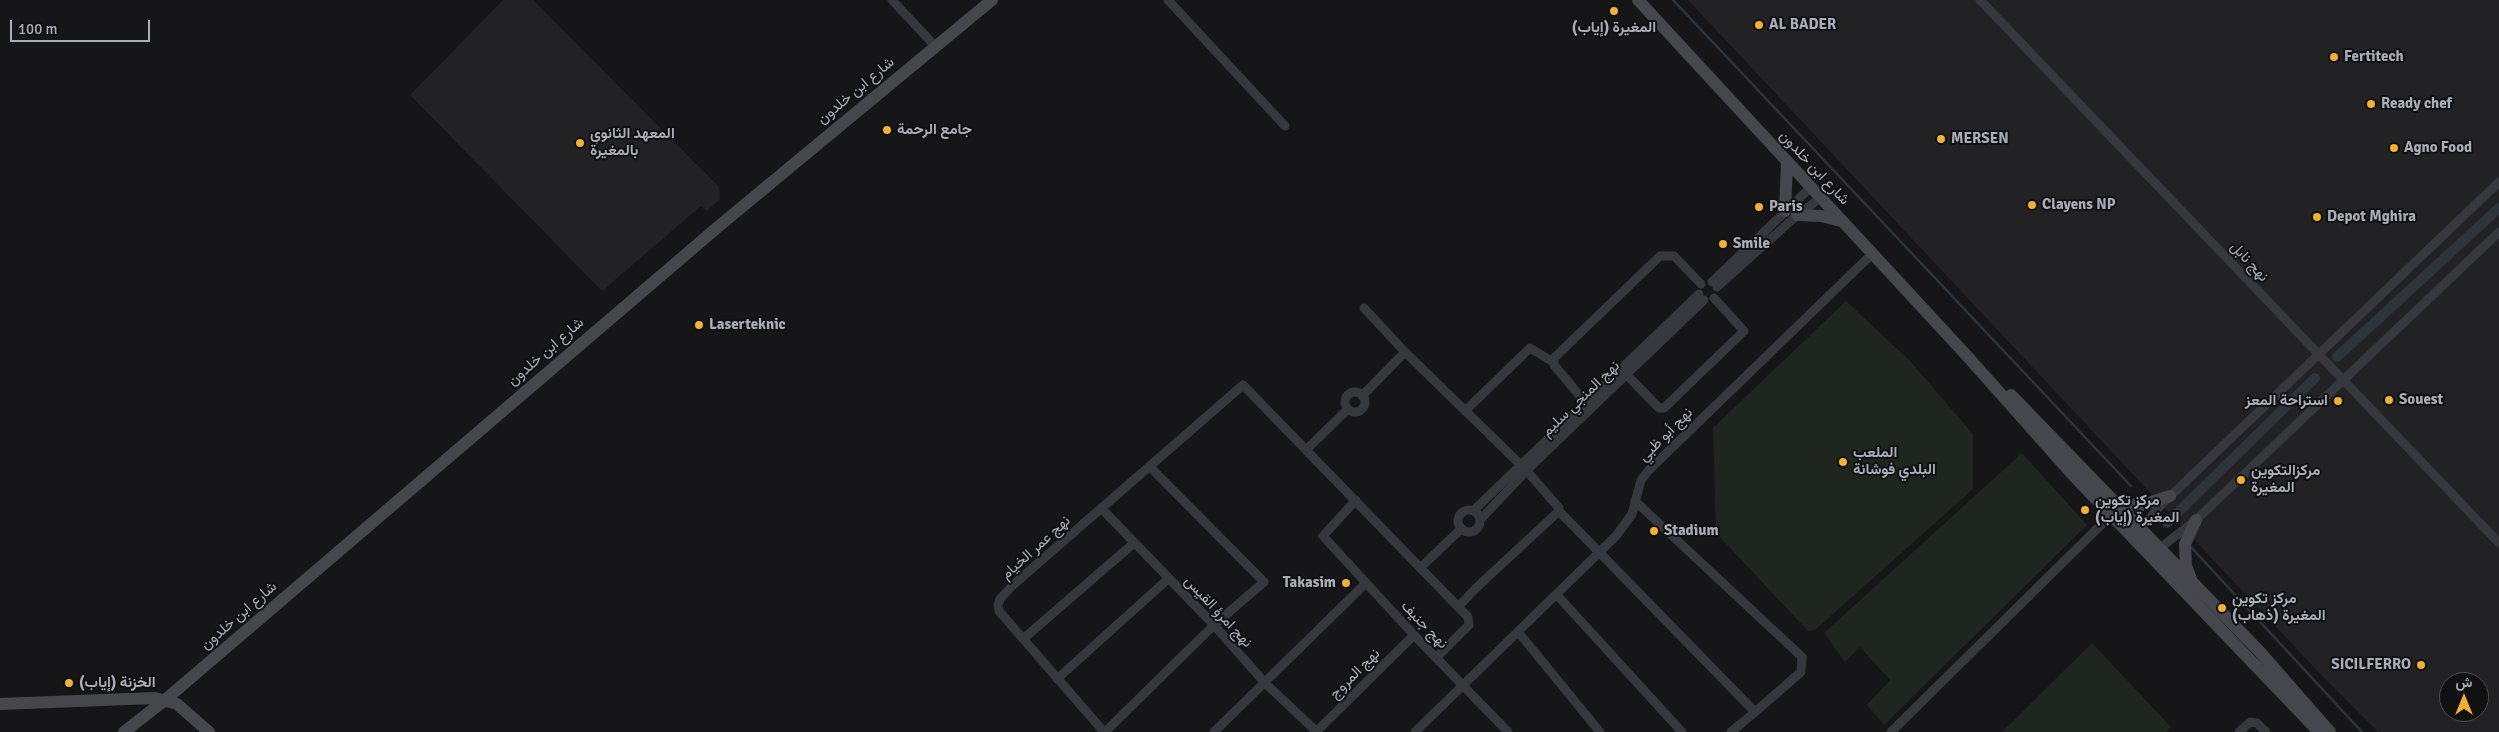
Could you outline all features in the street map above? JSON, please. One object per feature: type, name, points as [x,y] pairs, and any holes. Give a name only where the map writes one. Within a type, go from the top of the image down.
[{"type":"street","points":[[892,0],[935,46]]},
{"type":"street","name":"شارع ابن خلدون","points":[[124,732],[165,700],[718,226],[992,0]]},
{"type":"street","points":[[1168,0],[1285,126]]},
{"type":"street","name":"شارع ابن خلدون","points":[[1638,0],[1810,188],[1968,356]]},
{"type":"street","name":"نهج نابل","points":[[1980,0],[2499,543]]},
{"type":"street","points":[[1787,163],[1791,213]]},
{"type":"street","points":[[2136,534],[2170,496],[2499,182]]},
{"type":"street","points":[[1623,372],[1659,408],[1664,408],[1744,331],[1714,298],[1714,285],[1791,213],[1810,188]]},
{"type":"street","points":[[1791,213],[1820,198]]},
{"type":"street","points":[[1791,213],[1821,216],[1841,221]]},
{"type":"street","points":[[2154,552],[2196,520],[2499,232]]},
{"type":"street","name":"نهج أبو ظبي","points":[[1415,732],[1519,633],[1628,523],[1641,480],[1649,470],[1872,254]]},
{"type":"street","points":[[1553,362],[1554,358],[1660,256],[1674,256],[1701,284],[1714,285]]},
{"type":"street","points":[[1701,284],[1701,297],[1714,298]]},
{"type":"street","name":"نهج المنجي سليم","points":[[1473,511],[1523,468],[1701,297]]},
{"type":"street","points":[[1364,308],[1404,352],[1523,468],[1559,511],[1755,712]]},
{"type":"street","points":[[1465,411],[1530,348],[1553,362],[1585,402]]},
{"type":"street","points":[[1362,396],[1404,352]]},
{"type":"street","points":[[1968,356],[2019,402],[2116,502],[2136,534]]},
{"type":"street","points":[[1968,356],[2111,515],[2136,534],[2154,552],[2319,732]]},
{"type":"street","name":"نهج المنجي سليم","points":[[1480,520],[1523,468],[1585,402],[1623,372]]},
{"type":"street","name":"نهج عمر الخيام","points":[[1105,732],[999,611],[1000,599],[1243,385],[1307,449]]},
{"type":"street","points":[[1355,393],[1362,396],[1365,403],[1362,410],[1355,412],[1348,409],[1345,402],[1348,396],[1355,393]]},
{"type":"street","points":[[1348,409],[1307,449],[1458,607],[1470,623],[1436,658]]},
{"type":"street","points":[[1105,732],[1214,625],[1264,582],[1150,467]]},
{"type":"street","points":[[2116,502],[2128,505],[2142,505],[2170,496]]},
{"type":"street","name":"نهج جنيف","points":[[1356,500],[1323,536],[1414,635],[1508,732]]},
{"type":"street","points":[[1635,501],[1802,657],[1801,672],[1731,732]]},
{"type":"street","name":"نهج امرؤ القيس","points":[[1102,508],[1214,625],[1265,683],[1316,732]]},
{"type":"street","points":[[1466,511],[1473,511],[1480,520],[1478,527],[1472,532],[1461,529],[1458,522],[1460,515],[1466,511]]},
{"type":"street","points":[[1458,607],[1559,511]]},
{"type":"street","points":[[1891,732],[2111,515]]},
{"type":"street","points":[[2192,581],[2186,566],[2185,544],[2196,520]]},
{"type":"street","points":[[1420,568],[1461,529]]},
{"type":"street","points":[[1023,639],[1134,543]]},
{"type":"street","points":[[2154,552],[2192,581],[2290,684],[2330,732]]},
{"type":"street","points":[[1057,679],[1168,579]]},
{"type":"street","points":[[1214,732],[1366,584]]},
{"type":"street","points":[[1557,595],[1682,732]]},
{"type":"street","points":[[1519,633],[1600,732]]},
{"type":"street","name":"نهج المروج","points":[[1316,732],[1414,635]]},
{"type":"street","points":[[0,704],[155,698],[177,704],[209,732]]},
{"type":"street","points":[[2239,732],[2250,722],[2253,722],[2257,723],[2266,732]]},
{"type":"shaded area","points":[[503,0],[533,0],[719,187],[720,199],[707,211],[701,206],[602,291],[410,95]]},
{"type":"shaded area","points":[[1688,0],[2499,0],[2499,732],[2378,732],[2324,678]]},
{"type":"shaded area","name":"الملعب البلدي فوشانة","points":[[1846,301],[1910,361],[1973,434],[1973,489],[1815,630],[1808,631],[1716,533],[1713,428]]},
{"type":"shaded area","points":[[2022,453],[2087,525],[1884,725],[1867,705],[1890,680],[1860,647],[1845,662],[1824,633]]},
{"type":"shaded area","points":[[2092,643],[2171,727],[2166,732],[2002,732]]},
{"type":"waterway","points":[[1673,0],[2131,486]]},
{"type":"waterway","points":[[2337,357],[2499,208]]},
{"type":"waterway","points":[[2167,523],[2315,378]]},
{"type":"waterway","points":[[2190,546],[2362,732]]},
{"type":"place","name":"المغيرة (إياب)","points":[[1614,11]]},
{"type":"place","name":"AL BADER","points":[[1759,25]]},
{"type":"place","name":"Fertitech","points":[[2334,57]]},
{"type":"place","name":"Ready chef","points":[[2371,104]]},
{"type":"place","name":"جامع الرحمة","points":[[887,130]]},
{"type":"place","name":"MERSEN","points":[[1941,139]]},
{"type":"place","name":"المعهد الثانوي بالمغيرة","points":[[580,143]]},
{"type":"place","name":"Agno Food","points":[[2394,148]]},
{"type":"place","name":"Clayens NP","points":[[2032,205]]},
{"type":"place","name":"Paris","points":[[1759,207]]},
{"type":"place","name":"Depot Mghira","points":[[2317,217]]},
{"type":"place","name":"Smile","points":[[1723,244]]},
{"type":"place","name":"Laserteknic","points":[[699,325]]},
{"type":"place","name":"Souest","points":[[2389,400]]},
{"type":"place","name":"استراحة المعز","points":[[2338,401]]},
{"type":"place","name":"الملعب البلدي فوشانة","points":[[1843,462]]},
{"type":"place","name":"مركزالتكوين المغيرة","points":[[2241,480]]},
{"type":"place","name":"مركز تكوين المغيرة (إياب)","points":[[2085,510]]},
{"type":"place","name":"Stadium","points":[[1654,531]]},
{"type":"place","name":"Takasim","points":[[1346,583]]},
{"type":"place","name":"مركز تكوين المغيرة (ذهاب)","points":[[2222,608]]},
{"type":"place","name":"SICILFERRO","points":[[2421,665]]},
{"type":"place","name":"الخزنة (إياب)","points":[[69,683]]}]
